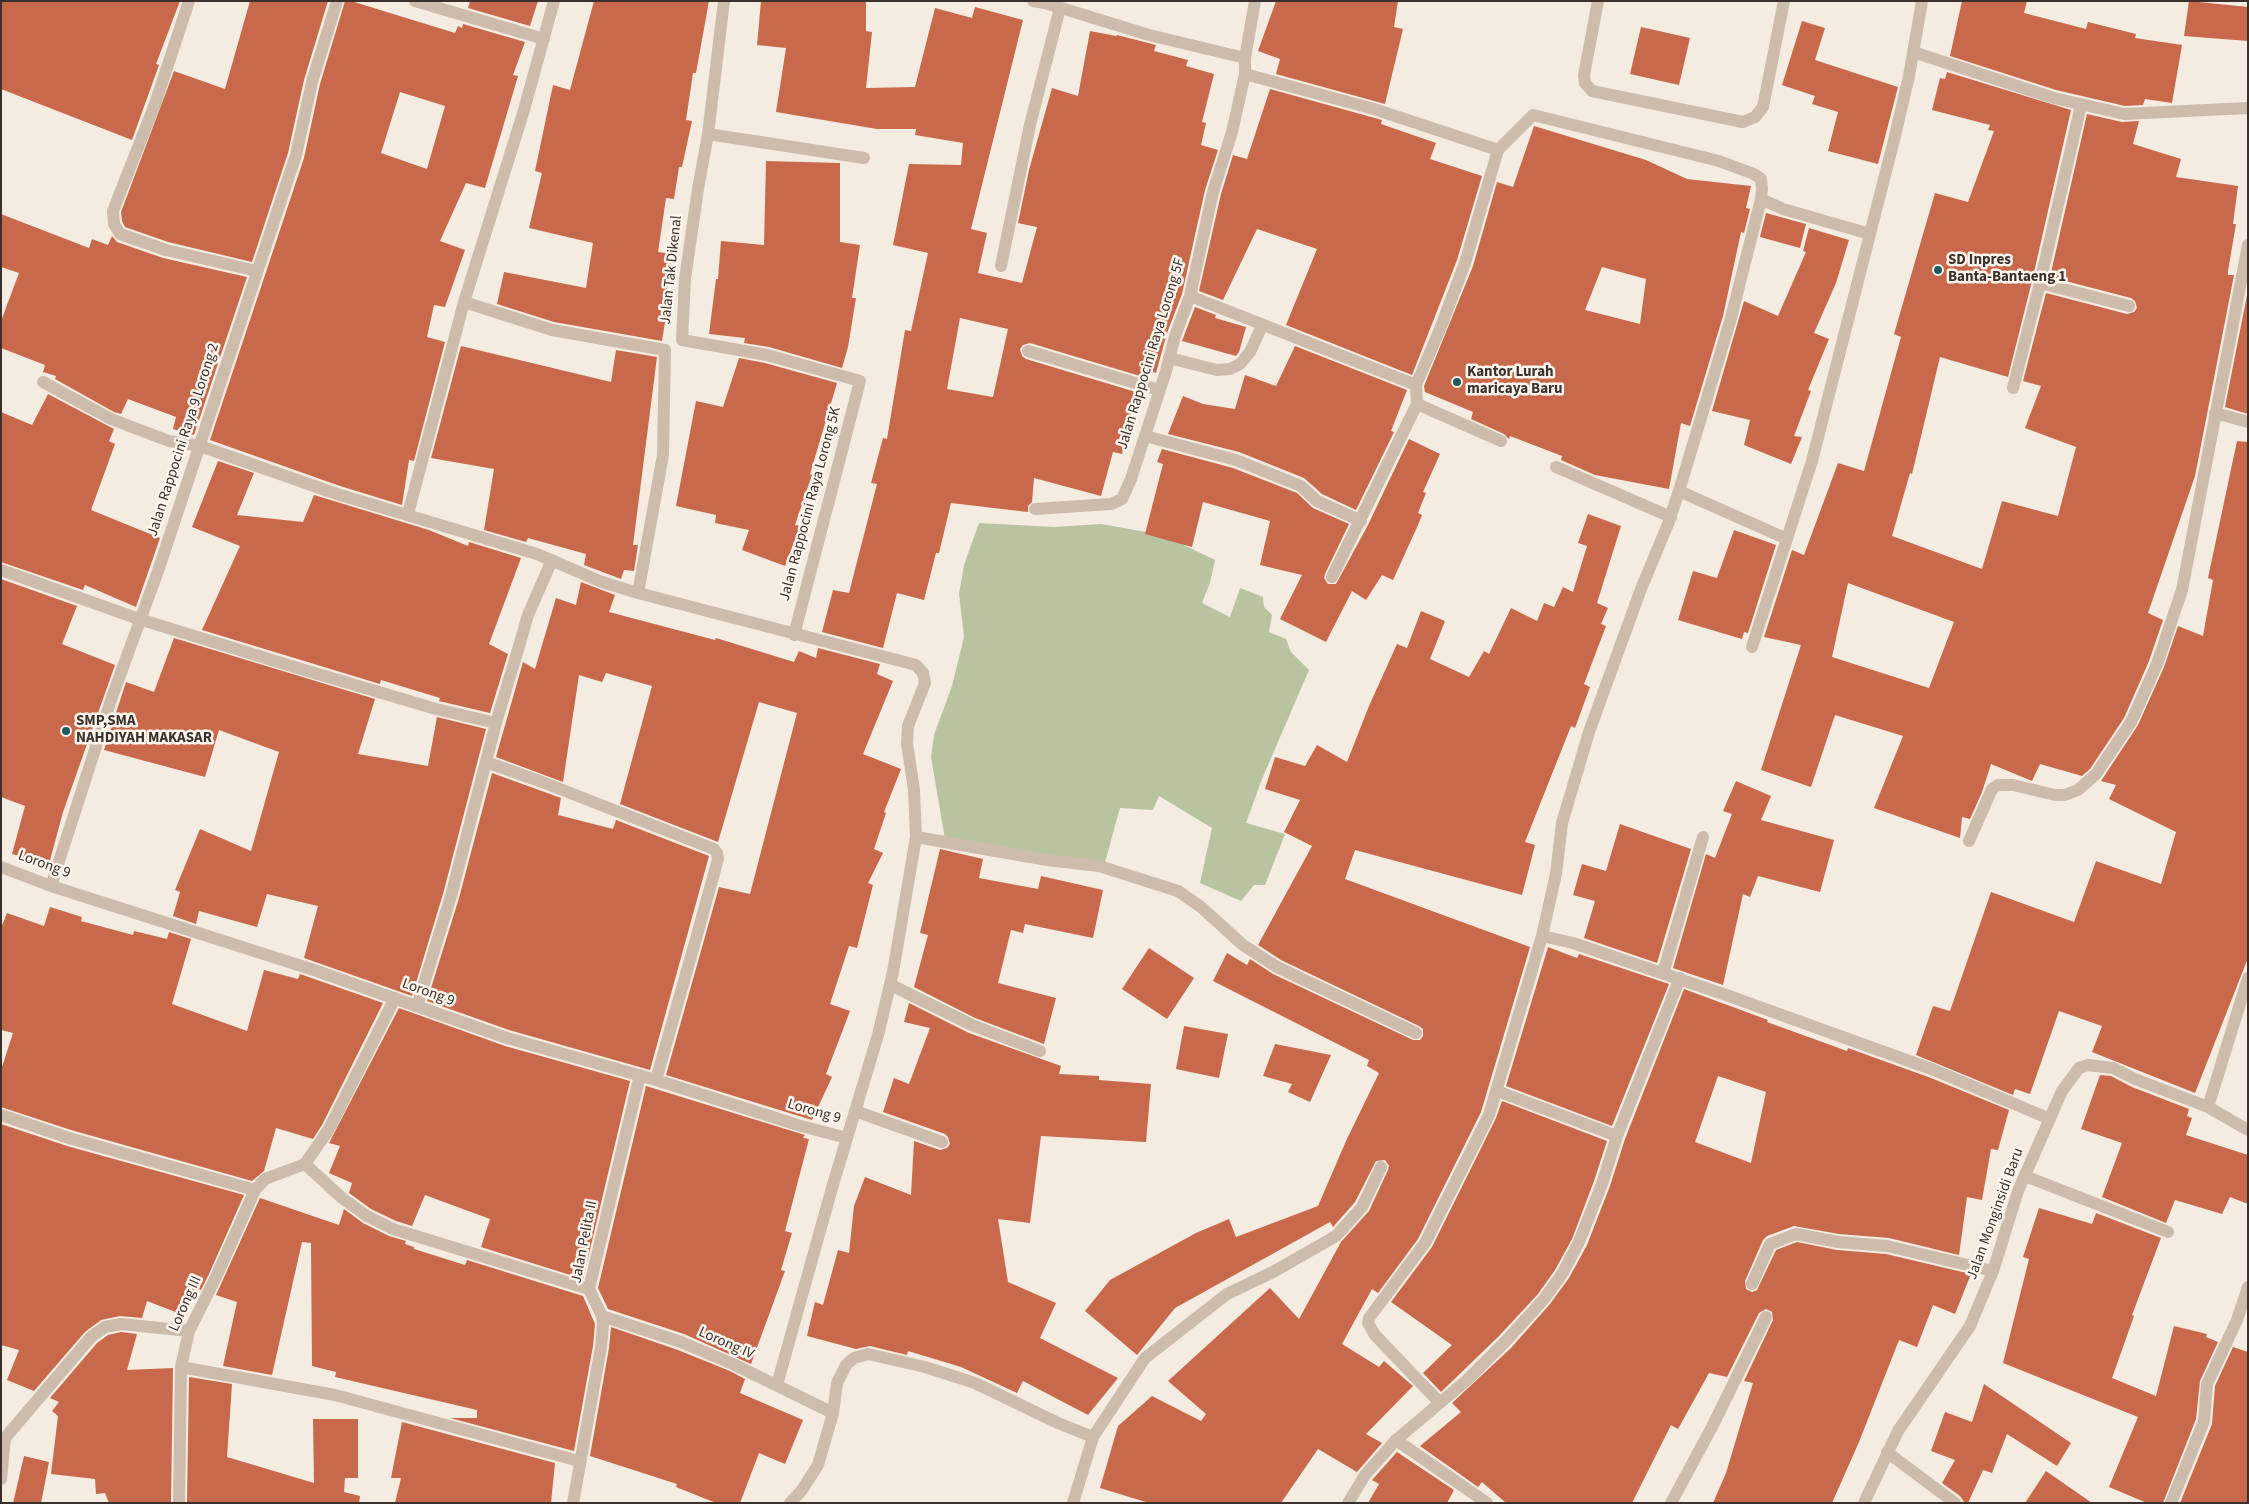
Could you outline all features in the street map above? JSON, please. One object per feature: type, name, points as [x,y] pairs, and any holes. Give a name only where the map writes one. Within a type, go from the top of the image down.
[{"type":"street","points":[[190,1],[155,104],[113,211],[114,224],[120,234],[166,250],[257,271]]},
{"type":"street","name":"Jalan Rappocini Raya 9 Lorong 2","points":[[51,886],[75,807],[139,619],[158,571],[296,155],[312,82],[337,1]]},
{"type":"street","points":[[415,1],[544,39]]},
{"type":"street","points":[[408,514],[464,302],[492,215],[554,1]]},
{"type":"street","name":"Jalan Tak Dikenal","points":[[665,350],[682,340],[685,280],[708,134],[724,1]]},
{"type":"street","points":[[1033,1],[1149,35],[1245,58]]},
{"type":"street","name":"Jalan Rappocini Raya Lorong 5F","points":[[1035,509],[1111,504],[1122,499],[1131,479],[1190,296],[1213,192],[1232,132],[1245,74],[1245,58],[1255,1]]},
{"type":"street","points":[[1598,1],[1584,75],[1585,83],[1592,91],[1743,122],[1755,117],[1763,107],[1784,1]]},
{"type":"street","points":[[1752,647],[1812,460],[1895,136],[1922,1]]},
{"type":"street","points":[[1001,266],[1030,125],[1060,8]]},
{"type":"street","points":[[1913,52],[2081,105],[2124,114],[2248,108]]},
{"type":"street","points":[[1245,74],[1374,109],[1498,150]]},
{"type":"street","points":[[2013,388],[2040,283],[2081,105]]},
{"type":"street","points":[[1332,577],[1417,404],[1416,385],[1440,330],[1465,263],[1498,150],[1533,115],[1718,161],[1754,174],[1761,179],[1760,199],[1731,318],[1679,491],[1641,589],[1584,749],[1562,823],[1556,874],[1542,936],[1497,1092],[1488,1115],[1425,1243],[1369,1318],[1368,1324],[1375,1335],[1440,1403]]},
{"type":"street","points":[[708,134],[864,158]]},
{"type":"street","points":[[1760,199],[1783,209],[1870,234]]},
{"type":"street","points":[[1970,841],[1992,789],[1998,785],[2013,785],[2056,795],[2065,795],[2078,790],[2096,774],[2131,722],[2157,664],[2182,590],[2248,245]]},
{"type":"street","points":[[2040,283],[2129,306]]},
{"type":"street","points":[[1190,296],[1262,326],[1416,385]]},
{"type":"street","points":[[464,302],[552,330],[665,350],[663,455],[638,593]]},
{"type":"street","points":[[1169,358],[1217,370],[1230,369],[1240,364],[1250,352],[1262,326]]},
{"type":"street","name":"Jalan Rappocini Raya Lorong 5K","points":[[682,340],[767,355],[860,381],[794,635]]},
{"type":"street","points":[[1028,351],[1159,390]]},
{"type":"street","points":[[43,382],[111,419],[169,441],[200,446],[320,488],[528,551],[602,582],[794,635],[916,665],[923,674],[925,683],[908,726],[906,743],[914,790],[916,837],[891,985],[777,1385]]},
{"type":"street","points":[[1417,404],[1501,441]]},
{"type":"street","points":[[2215,413],[2248,422]]},
{"type":"street","points":[[1145,436],[1236,460],[1300,486],[1317,501],[1361,521]]},
{"type":"street","points":[[1556,466],[1670,518]]},
{"type":"street","points":[[1679,491],[1787,539]]},
{"type":"street","points":[[417,1006],[448,905],[496,723],[528,616],[552,560]]},
{"type":"street","points":[[1,570],[139,619],[371,690],[496,723]]},
{"type":"street","points":[[486,762],[714,849],[717,853],[718,859],[656,1080]]},
{"type":"street","points":[[916,837],[1046,860],[1099,866],[1178,891],[1201,907],[1243,945],[1277,967],[1416,1033]]},
{"type":"street","points":[[1663,973],[1703,837]]},
{"type":"street","name":"Lorong 9","points":[[1,867],[51,886],[395,998],[507,1038],[656,1080],[801,1126],[847,1138]]},
{"type":"street","points":[[1542,936],[1573,943],[1680,978],[1934,1070],[2050,1119]]},
{"type":"street","points":[[1348,1503],[1365,1475],[1396,1440],[1440,1403],[1505,1342],[1544,1299],[1562,1274],[1579,1242],[1617,1136],[1680,978]]},
{"type":"street","points":[[2208,1107],[2248,978]]},
{"type":"street","points":[[891,985],[972,1025],[1040,1051]]},
{"type":"street","points":[[395,998],[329,1129],[305,1164],[342,1198],[367,1216],[393,1229],[588,1289]]},
{"type":"street","name":"Jalan Monginsidi Baru","points":[[1864,1503],[1898,1431],[1970,1326],[1993,1271],[2018,1191],[2062,1091],[2070,1077],[2079,1068],[2088,1065],[2113,1068],[2208,1107],[2248,1130]]},
{"type":"street","name":"Jalan Pelita II","points":[[573,1503],[579,1461],[601,1347],[603,1324],[602,1316],[588,1289],[640,1076]]},
{"type":"street","points":[[1497,1092],[1617,1136]]},
{"type":"street","points":[[855,1111],[942,1142]]},
{"type":"street","points":[[1,1115],[68,1138],[256,1190]]},
{"type":"street","name":"Lorong III","points":[[178,1503],[181,1367],[189,1331],[256,1190],[265,1179],[305,1164]]},
{"type":"street","points":[[1073,1503],[1093,1437],[1145,1358],[1227,1294],[1273,1272],[1336,1236],[1362,1207],[1381,1167]]},
{"type":"street","points":[[2025,1176],[2168,1232]]},
{"type":"street","points":[[1752,1284],[1770,1244],[1796,1234],[1838,1242],[1888,1246],[1993,1271]]},
{"type":"street","points":[[2171,1503],[2204,1421],[2207,1384],[2237,1320],[2248,1288]]},
{"type":"street","name":"Lorong IV","points":[[602,1316],[681,1342],[777,1385],[833,1413]]},
{"type":"street","points":[[1671,1503],[1713,1425],[1766,1317]]},
{"type":"street","points":[[1,1479],[3,1438],[91,1337],[105,1327],[121,1324],[189,1331]]},
{"type":"street","points":[[790,1503],[802,1490],[818,1465],[833,1413],[837,1383],[846,1365],[854,1358],[868,1354],[926,1367],[975,1383],[1058,1423],[1093,1437]]},
{"type":"street","points":[[181,1367],[335,1396],[579,1461]]},
{"type":"street","points":[[1396,1440],[1487,1503]]},
{"type":"street","points":[[1887,1452],[1956,1503]]},
{"type":"green space","points":[[979,523],[1054,527],[1101,524],[1163,535],[1215,560],[1210,583],[1202,603],[1230,617],[1240,588],[1263,597],[1264,607],[1272,615],[1269,632],[1286,639],[1291,652],[1309,670],[1262,779],[1246,823],[1285,834],[1265,885],[1254,885],[1241,901],[1200,883],[1212,828],[1159,796],[1153,810],[1120,808],[1104,866],[945,839],[931,757],[934,735],[952,686],[964,637],[959,594],[964,565]]},
{"type":"building","points":[[1,1],[180,1],[156,64],[159,65],[132,140],[1,89]]},
{"type":"building","points":[[250,1],[328,1],[304,80],[288,153],[252,262],[168,242],[125,227],[121,212],[174,71],[225,89]]},
{"type":"building","points":[[345,1],[351,1],[455,33],[458,26],[462,28],[463,24],[525,42],[513,75],[518,76],[485,188],[466,183],[440,241],[465,250],[445,307],[434,305],[427,337],[445,342],[414,461],[409,460],[402,505],[340,486],[210,440],[304,158],[320,84]],"holes":[[[400,92],[445,106],[427,169],[381,153]]]},
{"type":"building","points":[[470,1],[538,1],[530,26],[468,8]]},
{"type":"building","points":[[594,1],[709,1],[696,73],[693,73],[686,120],[692,121],[682,167],[679,167],[674,199],[666,198],[658,252],[672,254],[666,296],[669,297],[662,341],[554,322],[497,304],[504,272],[586,288],[593,243],[529,228],[542,173],[535,171],[553,85],[570,90]]},
{"type":"building","points":[[761,1],[866,1],[866,31],[872,32],[866,88],[915,87],[935,8],[972,18],[975,7],[1023,20],[971,229],[987,233],[978,273],[1022,283],[1037,227],[1018,223],[1029,170],[1052,88],[1078,96],[1090,31],[1117,35],[1156,45],[1154,51],[1188,60],[1186,66],[1214,74],[1202,122],[1206,123],[1201,145],[1218,150],[1205,190],[1182,294],[1167,333],[1156,373],[1142,369],[1140,376],[1030,343],[1023,345],[1020,349],[1022,356],[1026,359],[1136,392],[1122,454],[1113,452],[1101,496],[1034,478],[1032,502],[1028,506],[1028,512],[951,503],[939,553],[936,553],[924,600],[897,593],[883,648],[822,632],[833,590],[849,593],[877,484],[871,483],[883,438],[887,439],[905,330],[911,331],[928,253],[893,245],[909,164],[961,165],[963,143],[915,135],[916,129],[877,129],[776,112],[786,48],[757,45]],"holes":[[[960,318],[1008,329],[993,397],[947,389]]]},
{"type":"building","points":[[1276,1],[1398,1],[1394,27],[1403,29],[1385,104],[1276,74],[1280,59],[1258,51]]},
{"type":"building","points":[[1962,1],[2027,1],[2024,13],[2086,29],[2088,22],[2136,34],[2135,38],[2182,45],[2172,103],[2145,99],[2143,105],[2125,106],[2056,90],[1950,56]]},
{"type":"building","points":[[2189,1],[2248,7],[2248,41],[2184,36]]},
{"type":"building","points":[[1802,21],[1825,28],[1815,60],[1898,87],[1878,164],[1828,151],[1838,112],[1812,104],[1815,96],[1782,85]]},
{"type":"building","points":[[1641,27],[1690,38],[1679,85],[1630,74]]},
{"type":"building","points":[[1947,72],[2071,110],[2008,377],[1940,357],[1912,474],[1910,473],[1892,536],[1982,569],[2002,501],[2058,516],[2076,447],[2025,428],[2041,386],[2023,381],[2046,293],[2127,314],[2134,312],[2137,308],[2135,301],[2131,298],[2050,277],[2087,114],[2122,122],[2139,121],[2133,144],[2181,159],[2176,177],[2238,186],[2233,224],[2236,224],[2228,271],[2228,275],[2234,275],[2195,476],[2148,613],[2163,620],[2149,661],[2124,718],[2090,769],[2082,776],[2040,764],[2032,781],[1991,764],[1982,792],[1970,819],[1962,817],[1960,838],[1874,808],[1903,736],[1835,715],[1811,787],[1761,770],[1801,645],[1764,637],[1792,550],[1804,555],[1838,463],[1864,471],[1901,337],[1894,334],[1935,193],[1968,202],[1994,131],[1988,130],[1990,125],[1932,110],[1940,78],[1945,79]],"holes":[[[1848,583],[1954,622],[1929,688],[1832,657]]]},
{"type":"building","points":[[1270,89],[1382,120],[1381,124],[1436,143],[1430,159],[1482,176],[1457,260],[1412,375],[1286,325],[1317,249],[1257,229],[1223,300],[1199,291],[1221,194],[1233,155],[1247,159]]},
{"type":"building","points":[[1534,126],[1646,160],[1687,179],[1751,186],[1746,208],[1750,209],[1744,233],[1741,232],[1723,316],[1690,426],[1681,423],[1669,489],[1595,475],[1561,460],[1562,456],[1510,436],[1509,439],[1504,434],[1471,419],[1473,412],[1425,392],[1424,386],[1473,266],[1497,182],[1513,187]],"holes":[[[1602,267],[1646,279],[1640,324],[1585,310]]]},
{"type":"building","points":[[766,161],[840,163],[840,242],[860,245],[852,298],[856,298],[848,347],[842,368],[769,347],[744,343],[745,338],[709,334],[716,279],[718,279],[721,241],[764,245]]},
{"type":"building","points":[[1766,213],[1806,224],[1800,248],[1760,237]]},
{"type":"building","points":[[1,214],[89,248],[92,239],[108,245],[112,236],[117,242],[163,258],[247,277],[194,435],[173,429],[176,417],[128,399],[121,414],[114,412],[55,379],[56,376],[43,372],[45,365],[1,348],[1,321],[19,273],[1,267]]},
{"type":"building","points":[[1809,228],[1849,240],[1836,283],[1814,333],[1829,339],[1808,390],[1811,391],[1794,436],[1802,437],[1791,464],[1744,445],[1750,420],[1712,411],[1744,301],[1778,316],[1806,252],[1803,251]]},
{"type":"building","points":[[2248,290],[2248,414],[2225,407]]},
{"type":"building","points":[[1195,307],[1216,315],[1215,318],[1246,327],[1239,352],[1236,356],[1182,341]]},
{"type":"building","points":[[461,346],[611,382],[616,350],[657,357],[633,545],[638,545],[634,571],[624,570],[621,579],[584,565],[586,554],[528,538],[526,542],[484,530],[494,469],[431,458]]},
{"type":"building","points":[[1295,346],[1407,390],[1391,431],[1394,432],[1356,510],[1322,494],[1304,478],[1239,452],[1168,434],[1183,396],[1203,404],[1235,409],[1245,375],[1276,386]]},
{"type":"building","points":[[739,358],[765,363],[837,383],[810,474],[812,475],[795,525],[800,526],[785,566],[742,550],[749,530],[715,523],[716,515],[676,506],[696,401],[723,407]]},
{"type":"building","points":[[48,394],[114,429],[109,441],[115,444],[91,510],[160,538],[136,607],[85,585],[83,590],[1,562],[1,412],[32,425]]},
{"type":"building","points":[[1409,439],[1440,454],[1423,492],[1426,493],[1418,513],[1422,515],[1418,525],[1393,580],[1382,575],[1366,600],[1352,591],[1326,642],[1280,619],[1302,575],[1260,565],[1270,521],[1203,502],[1192,547],[1145,534],[1163,464],[1157,462],[1162,449],[1233,468],[1297,493],[1313,508],[1349,524],[1324,578],[1328,584],[1336,584],[1368,525]]},
{"type":"building","points":[[2237,441],[2248,442],[2248,958],[2195,1093],[2092,1052],[2102,1026],[2059,1011],[2030,1094],[2015,1089],[2013,1095],[1916,1055],[1933,1006],[1950,1011],[1991,892],[2074,922],[2096,861],[2161,884],[2176,832],[2109,799],[2116,785],[2101,781],[2138,725],[2164,667],[2178,626],[2203,636],[2213,580],[2208,578]]},
{"type":"building","points":[[218,461],[254,473],[237,515],[303,522],[314,495],[429,530],[468,546],[469,542],[521,558],[489,644],[508,654],[490,713],[439,701],[440,698],[381,680],[380,684],[202,630],[240,546],[192,527]]},
{"type":"building","points":[[1588,514],[1621,526],[1597,603],[1608,608],[1601,624],[1606,626],[1584,684],[1590,687],[1575,728],[1571,726],[1525,842],[1535,845],[1522,895],[1355,850],[1345,879],[1530,947],[1481,1112],[1418,1239],[1378,1293],[1372,1289],[1342,1344],[1379,1367],[1384,1361],[1413,1386],[1366,1434],[1382,1443],[1357,1472],[1318,1449],[1281,1503],[1149,1503],[1100,1488],[1118,1426],[1152,1396],[1201,1421],[1206,1414],[1168,1381],[1270,1288],[1299,1319],[1341,1242],[1369,1211],[1389,1166],[1385,1160],[1376,1161],[1355,1202],[1333,1227],[1330,1222],[1175,1308],[1137,1355],[1085,1311],[1110,1280],[1196,1233],[1229,1219],[1236,1237],[1318,1206],[1346,1141],[1379,1073],[1367,1066],[1369,1060],[1213,981],[1227,953],[1247,965],[1250,959],[1273,974],[1413,1040],[1420,1040],[1423,1036],[1423,1029],[1419,1026],[1281,960],[1258,945],[1312,846],[1284,832],[1300,800],[1265,789],[1275,757],[1305,766],[1317,745],[1347,762],[1369,706],[1397,644],[1407,648],[1421,611],[1445,621],[1430,659],[1469,677],[1484,651],[1489,654],[1511,608],[1537,621],[1544,603],[1554,607],[1563,587],[1573,592],[1587,546],[1578,543]]},
{"type":"building","points":[[1734,530],[1776,545],[1748,633],[1744,632],[1742,639],[1678,620],[1693,571],[1717,578]]},
{"type":"building","points":[[1,579],[77,606],[62,644],[115,665],[63,812],[49,864],[12,854],[25,806],[1,797]]},
{"type":"building","points":[[581,582],[615,595],[609,612],[715,640],[716,638],[794,662],[799,651],[816,658],[818,648],[880,664],[877,674],[893,681],[863,754],[901,769],[884,812],[886,813],[874,849],[883,853],[868,883],[873,885],[857,948],[849,946],[830,1004],[850,1011],[826,1074],[832,1077],[812,1120],[666,1075],[719,887],[750,894],[797,713],[759,702],[718,842],[620,804],[652,686],[606,673],[602,682],[579,675],[563,782],[496,757],[523,662],[535,669],[556,598],[576,605]]},
{"type":"building","points":[[174,638],[375,699],[358,754],[428,766],[437,717],[486,729],[443,894],[412,996],[304,958],[318,906],[267,894],[257,927],[199,911],[196,924],[173,916],[180,892],[175,890],[200,829],[251,851],[279,752],[219,730],[205,777],[104,750],[126,682],[154,692]]},
{"type":"building","points":[[492,773],[561,798],[558,815],[613,829],[616,820],[709,856],[650,1070],[509,1030],[427,1001],[459,898]]},
{"type":"building","points":[[1736,781],[1771,796],[1761,820],[1834,840],[1820,892],[1758,876],[1750,897],[1743,894],[1723,985],[1673,968],[1706,854],[1715,858],[1732,814],[1723,811]]},
{"type":"building","points":[[1620,824],[1691,849],[1657,963],[1584,938],[1595,901],[1573,895],[1582,864],[1606,871]]},
{"type":"building","points":[[940,849],[983,859],[979,878],[1038,889],[1041,876],[1103,890],[1093,938],[1025,924],[1023,933],[1011,930],[998,983],[1056,998],[1044,1044],[975,1018],[914,987],[928,935],[920,933]]},
{"type":"building","points":[[50,907],[82,917],[81,921],[133,935],[134,931],[167,939],[169,932],[191,939],[172,1004],[247,1031],[264,970],[298,979],[300,974],[383,1003],[322,1125],[313,1139],[276,1128],[264,1171],[252,1181],[71,1130],[1,1107],[1,1070],[13,1033],[1,1030],[1,928],[7,913],[44,926]]},
{"type":"building","points":[[1548,947],[1577,958],[1579,954],[1669,984],[1612,1126],[1506,1086]]},
{"type":"building","points":[[1149,948],[1194,978],[1167,1019],[1122,989]]},
{"type":"building","points":[[1684,989],[1847,1051],[1848,1048],[1931,1078],[2009,1110],[1998,1150],[1991,1149],[1982,1200],[1967,1197],[1959,1255],[1889,1238],[1839,1234],[1794,1226],[1767,1236],[1763,1240],[1745,1281],[1746,1289],[1752,1292],[1757,1290],[1776,1250],[1797,1242],[1837,1250],[1886,1254],[1971,1274],[1955,1314],[1933,1305],[1917,1347],[1899,1340],[1859,1442],[1832,1503],[1713,1503],[1726,1473],[1753,1383],[1744,1381],[1773,1320],[1772,1312],[1766,1309],[1759,1313],[1727,1377],[1709,1373],[1678,1429],[1671,1425],[1632,1503],[1506,1503],[1482,1482],[1478,1487],[1420,1446],[1461,1412],[1452,1403],[1511,1348],[1550,1304],[1569,1278],[1587,1245],[1610,1186],[1625,1139]],"holes":[[[1718,1076],[1766,1092],[1751,1163],[1695,1142]]]},
{"type":"building","points":[[909,1003],[969,1033],[1061,1066],[1059,1074],[1099,1076],[1099,1080],[1151,1084],[1146,1142],[1041,1136],[1030,1223],[998,1219],[1008,1282],[1056,1303],[1040,1338],[1118,1378],[1088,1415],[1023,1381],[1017,1393],[961,1367],[908,1351],[907,1355],[870,1346],[856,1349],[807,1336],[815,1302],[823,1305],[838,1250],[849,1253],[854,1206],[865,1177],[911,1195],[914,1141],[940,1150],[947,1148],[950,1144],[945,1134],[883,1112],[894,1078],[909,1084],[930,1028],[904,1022]]},
{"type":"building","points":[[399,1008],[505,1046],[630,1081],[583,1279],[481,1247],[490,1219],[425,1195],[412,1226],[396,1221],[371,1209],[349,1193],[352,1183],[329,1173],[340,1146],[329,1143]]},
{"type":"building","points":[[1184,1026],[1228,1034],[1219,1078],[1176,1069]]},
{"type":"building","points":[[1275,1044],[1331,1055],[1310,1102],[1288,1092],[1292,1084],[1263,1076]]},
{"type":"building","points":[[2100,1075],[2111,1076],[2132,1087],[2189,1109],[2187,1116],[2192,1118],[2186,1135],[2248,1155],[2248,1204],[2230,1197],[2222,1214],[2175,1200],[2166,1223],[2102,1197],[2122,1143],[2081,1129]]},
{"type":"building","points":[[646,1086],[805,1135],[803,1138],[809,1139],[785,1231],[792,1233],[781,1270],[785,1271],[751,1364],[684,1334],[608,1309],[598,1288]]},
{"type":"building","points":[[1502,1101],[1607,1141],[1572,1239],[1555,1270],[1538,1294],[1499,1336],[1441,1392],[1423,1373],[1452,1345],[1391,1302],[1432,1247],[1496,1118]]},
{"type":"building","points":[[1,1124],[67,1146],[244,1195],[201,1290],[196,1288],[186,1316],[147,1301],[142,1318],[120,1316],[101,1320],[85,1332],[34,1391],[7,1380],[19,1350],[1,1345]]},
{"type":"building","points":[[260,1198],[339,1225],[344,1209],[363,1223],[389,1236],[406,1241],[405,1244],[414,1247],[414,1249],[465,1265],[467,1260],[583,1296],[595,1324],[593,1346],[574,1451],[450,1418],[477,1418],[477,1410],[335,1377],[336,1372],[312,1366],[311,1243],[302,1242],[272,1375],[223,1366],[237,1302],[216,1295]]},
{"type":"building","points":[[2039,1208],[2092,1224],[2096,1213],[2161,1238],[2132,1315],[2134,1316],[2112,1378],[2156,1396],[2174,1326],[2207,1334],[2206,1337],[2218,1342],[2200,1381],[2196,1419],[2163,1503],[2147,1503],[2109,1487],[2138,1417],[2003,1363],[2029,1259],[2023,1257]]},
{"type":"building","points":[[611,1327],[678,1350],[730,1371],[745,1379],[740,1393],[803,1420],[785,1464],[759,1453],[740,1503],[716,1503],[676,1487],[677,1484],[590,1456]]},
{"type":"building","points":[[121,1332],[137,1334],[127,1370],[173,1368],[171,1503],[109,1503],[105,1493],[96,1494],[95,1479],[51,1474],[58,1416],[52,1411],[59,1402],[50,1398],[97,1343],[108,1335]]},
{"type":"building","points":[[2233,1347],[2248,1352],[2248,1503],[2180,1503],[2212,1424],[2215,1386]]},
{"type":"building","points":[[189,1377],[232,1384],[227,1457],[314,1483],[313,1419],[358,1419],[358,1478],[345,1478],[344,1492],[360,1496],[359,1503],[187,1503]]},
{"type":"building","points":[[1984,1384],[2071,1443],[2057,1466],[2007,1434],[1992,1473],[1983,1470],[1968,1503],[1965,1503],[1960,1496],[1942,1483],[1955,1460],[1931,1451],[1945,1412],[1972,1422]]},
{"type":"building","points":[[402,1422],[555,1463],[551,1503],[395,1503],[401,1478],[391,1478]]},
{"type":"building","points":[[1397,1452],[1454,1490],[1447,1503],[1368,1503],[1379,1484],[1372,1480]]},
{"type":"building","points":[[24,1456],[49,1462],[41,1503],[13,1503]]},
{"type":"building","points":[[2046,1471],[2092,1503],[2025,1503]]},
{"type":"place","name":"SD Inpres Banta-Bantaeng 1","points":[[1938,270]]},
{"type":"place","name":"Kantor Lurah maricaya Baru","points":[[1457,382]]},
{"type":"place","name":"SMP,SMA NAHDIYAH MAKASAR","points":[[66,731]]}]
